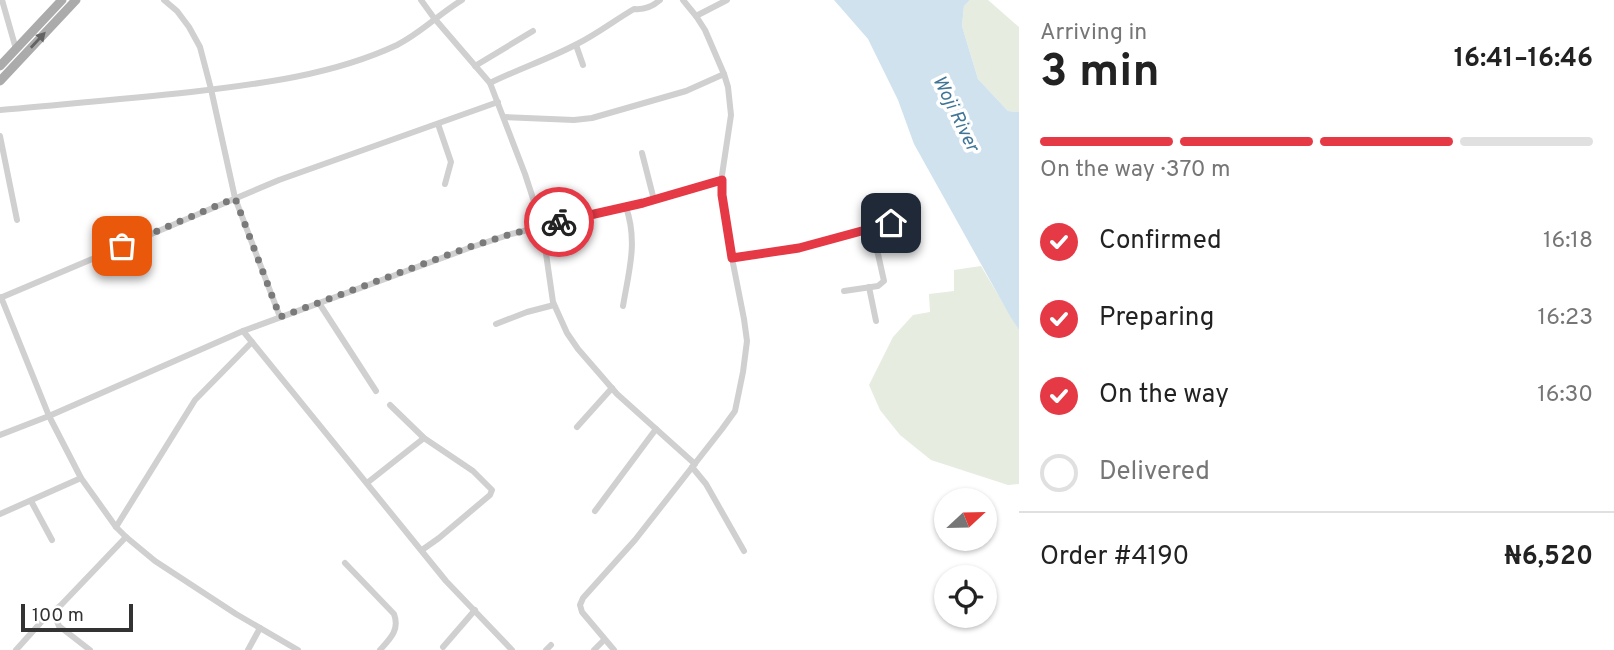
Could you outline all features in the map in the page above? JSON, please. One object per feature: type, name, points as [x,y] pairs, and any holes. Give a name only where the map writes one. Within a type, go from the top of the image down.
[{"type":"main road","points":[[0,66],[62,0]]},
{"type":"main road","points":[[0,81],[76,0]]},
{"type":"street","points":[[2,0],[16,49]]},
{"type":"street","points":[[164,0],[177,11],[200,47],[235,198],[280,317]]},
{"type":"street","points":[[421,0],[490,83],[542,226],[554,305],[567,333],[612,388],[694,466],[744,551]]},
{"type":"street","points":[[0,110],[100,102],[294,78],[365,58],[396,45],[418,34],[434,18],[462,0]]},
{"type":"street","points":[[490,83],[576,45],[634,9],[653,6],[660,0]]},
{"type":"street","points":[[614,650],[582,612],[580,605],[583,598],[635,540],[735,411],[747,341],[722,195],[731,115],[728,87],[696,16],[683,0]]},
{"type":"street","points":[[696,16],[727,0]]},
{"type":"street","points":[[475,66],[533,31]]},
{"type":"street","points":[[576,45],[583,65]]},
{"type":"street","points":[[504,117],[573,120],[592,118],[686,91],[724,74]]},
{"type":"street","points":[[298,650],[155,561],[116,527],[81,478],[49,416],[1,297],[279,180],[498,102]]},
{"type":"street","points":[[438,124],[452,162],[445,184]]},
{"type":"street","points":[[0,136],[17,220]]},
{"type":"street","points":[[642,153],[654,200]]},
{"type":"street","points":[[0,435],[243,331],[469,247],[722,180]]},
{"type":"street","points":[[623,306],[633,242],[632,225],[626,207]]},
{"type":"street","points":[[732,258],[799,248],[912,218]]},
{"type":"street","points":[[844,291],[883,284],[878,254],[869,229]]},
{"type":"street","points":[[869,287],[876,321]]},
{"type":"street","points":[[319,303],[376,391]]},
{"type":"street","points":[[496,324],[554,305]]},
{"type":"street","points":[[243,331],[446,581],[512,650]]},
{"type":"street","points":[[116,527],[195,400],[252,342]]},
{"type":"street","points":[[577,427],[612,388]]},
{"type":"street","points":[[390,405],[424,438],[473,471],[492,490],[490,495],[422,550]]},
{"type":"street","points":[[595,511],[656,429]]},
{"type":"street","points":[[367,483],[424,438]]},
{"type":"street","points":[[0,514],[81,478]]},
{"type":"street","points":[[31,501],[52,540]]},
{"type":"street","points":[[16,650],[126,537]]},
{"type":"street","points":[[345,563],[394,614],[397,622],[395,632],[380,650]]},
{"type":"street","points":[[443,647],[475,610]]},
{"type":"street","points":[[53,612],[59,625],[90,650]]},
{"type":"street","points":[[248,650],[260,628]]},
{"type":"street","points":[[594,650],[604,640]]},
{"type":"shaded area","points":[[970,0],[988,0],[1019,27],[1019,112],[1008,111],[978,79],[962,26],[964,6]]},
{"type":"shaded area","points":[[981,266],[1019,330],[1019,484],[1008,485],[931,460],[900,435],[880,410],[869,385],[893,337],[913,315],[930,312],[929,294],[954,291],[954,270]]},
{"type":"water","name":"Woji River","points":[[834,0],[970,0],[964,6],[962,26],[978,79],[1008,111],[1019,112],[1019,330],[914,144],[898,100],[868,39]]},
{"type":"way so far","points":[[122,246],[235,198],[280,317],[469,247],[559,222]]},
{"type":"route","points":[[559,222],[643,203],[722,180],[732,258],[799,248],[891,223]]}]
